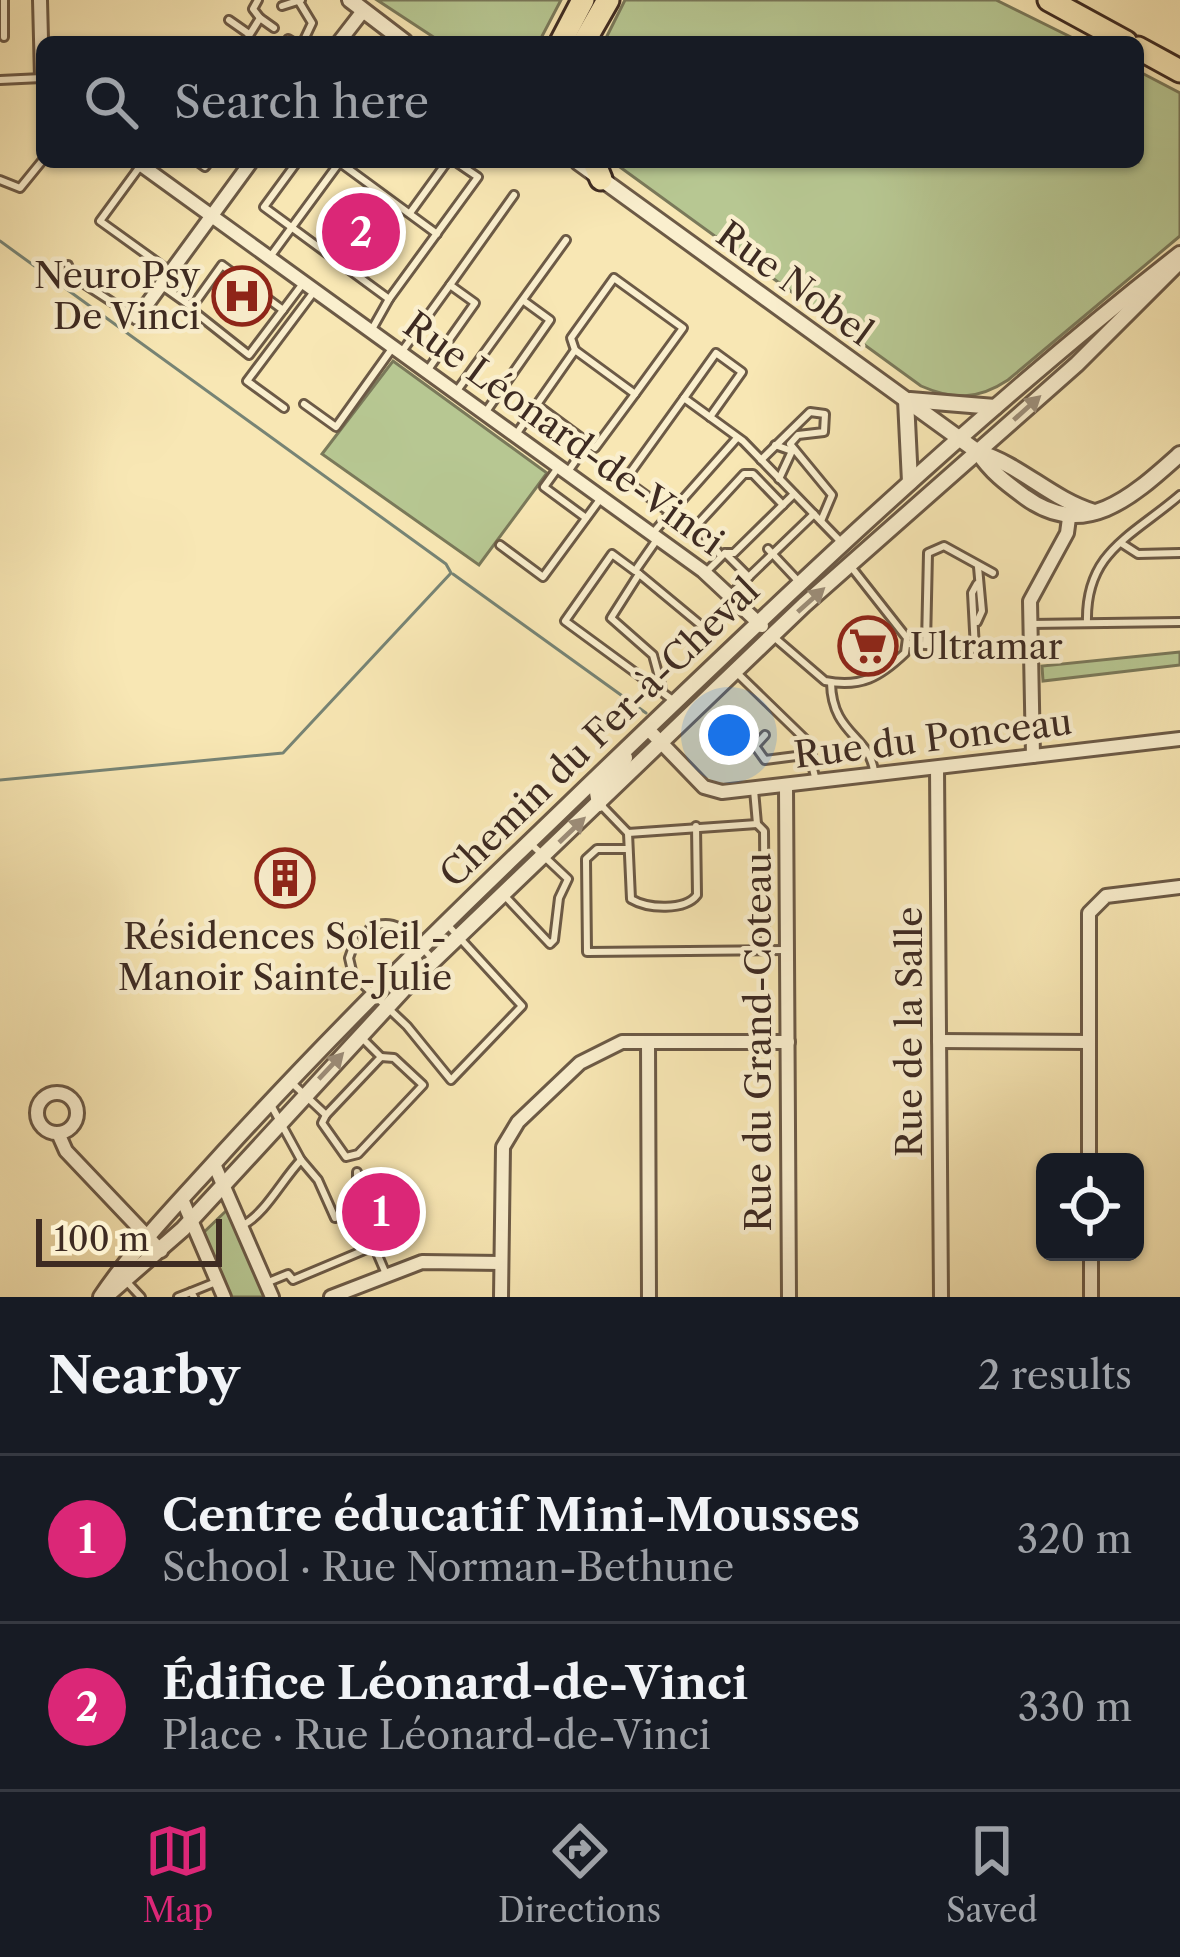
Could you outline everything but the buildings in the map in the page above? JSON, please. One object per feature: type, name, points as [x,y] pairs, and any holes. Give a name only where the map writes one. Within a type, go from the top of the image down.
[{"type":"highway","points":[[564,36],[584,0]]},
{"type":"highway","points":[[587,36],[608,0]]},
{"type":"highway","points":[[1049,0],[1115,36]]},
{"type":"highway","points":[[1144,52],[1180,71]]},
{"type":"street","points":[[40,0],[41,36]]},
{"type":"street","points":[[342,36],[357,5],[397,36]]},
{"type":"street","name":"Rue Léonard-de-Vinci","points":[[158,168],[212,216],[705,573],[772,635]]},
{"type":"street","points":[[137,318],[247,168]]},
{"type":"street","name":"Rue Nobel","points":[[597,171],[959,439],[978,452],[1005,460],[1064,500],[1094,512]]},
{"type":"street","name":"Chemin du Fer-à-Cheval","points":[[103,1297],[182,1199],[371,994],[756,621],[995,407],[1180,258]]},
{"type":"street","name":"Chemin du Fer-à-Cheval","points":[[103,1297],[161,1251],[434,961],[772,635],[1115,329],[1180,258]]},
{"type":"street","points":[[910,482],[907,400],[995,407]]},
{"type":"street","name":"Rue Nobel","points":[[978,452],[991,473],[1037,506],[1069,518]]},
{"type":"street","points":[[1033,756],[1033,587],[1067,533],[1069,518],[1135,493],[1180,454]]},
{"type":"street","name":"Rue du Ponceau","points":[[647,728],[708,790],[754,790],[1180,739]]},
{"type":"street","points":[[599,804],[597,792],[621,765],[628,747]]},
{"type":"street","name":"Rue de la Salle","points":[[937,768],[940,1297]]},
{"type":"street","name":"Rue du Grand-Coteau","points":[[786,786],[789,1297]]},
{"type":"street","points":[[1089,1153],[1091,908],[1106,896],[1180,887]]},
{"type":"street","points":[[939,1041],[1088,1042]]},
{"type":"street","points":[[501,1297],[502,1155],[509,1134],[592,1052],[617,1042],[788,1042]]},
{"type":"street","points":[[648,1042],[649,1297]]},
{"type":"street","points":[[58,1133],[65,1151],[161,1251]]},
{"type":"street","points":[[214,1164],[269,1290]]},
{"type":"street","points":[[182,1199],[224,1297]]},
{"type":"street","points":[[331,1297],[425,1261],[501,1263]]},
{"type":"street","points":[[1090,1261],[1091,1297]]},
{"type":"lane","points":[[4,0],[4,37]]},
{"type":"lane","points":[[258,0],[253,9],[272,23]]},
{"type":"lane","points":[[282,6],[300,0],[312,27],[307,36]]},
{"type":"lane","points":[[248,36],[260,18]]},
{"type":"lane","points":[[229,20],[245,36]]},
{"type":"lane","points":[[0,80],[36,78]]},
{"type":"lane","points":[[0,180],[20,188],[36,168]]},
{"type":"lane","points":[[136,168],[100,221],[170,272]]},
{"type":"lane","points":[[293,168],[264,207],[389,299]]},
{"type":"lane","points":[[270,257],[335,168]]},
{"type":"lane","points":[[347,168],[436,234]]},
{"type":"lane","points":[[409,214],[442,168]]},
{"type":"lane","points":[[371,331],[478,177],[465,168]]},
{"type":"lane","points":[[304,404],[336,427],[450,285],[514,195]]},
{"type":"lane","points":[[456,392],[566,240]]},
{"type":"lane","points":[[68,265],[72,276],[137,318]]},
{"type":"lane","points":[[283,310],[222,266],[189,311],[249,356],[283,310],[310,286]]},
{"type":"lane","points":[[537,405],[595,448],[635,394],[683,328],[614,278],[571,338],[575,350],[635,394]]},
{"type":"lane","points":[[161,285],[191,308]]},
{"type":"lane","points":[[427,371],[475,303],[450,285]]},
{"type":"lane","points":[[284,408],[247,381],[310,286]]},
{"type":"lane","points":[[485,413],[550,320],[523,300]]},
{"type":"lane","points":[[516,435],[575,350]]},
{"type":"lane","points":[[668,511],[625,480],[716,353],[742,372],[710,417]]},
{"type":"lane","points":[[684,398],[737,437],[843,545]]},
{"type":"lane","points":[[761,460],[809,412],[825,414],[824,432],[795,437],[792,452],[776,475]]},
{"type":"lane","points":[[662,688],[653,655],[611,618],[668,511],[737,437]]},
{"type":"lane","points":[[586,518],[544,487],[588,443]]},
{"type":"lane","points":[[730,595],[770,552],[817,518],[832,495],[792,452],[772,448]]},
{"type":"lane","points":[[772,448],[776,475]]},
{"type":"lane","points":[[748,577],[697,525],[744,474],[753,474],[783,506]]},
{"type":"lane","points":[[705,573],[723,554],[734,553],[755,536],[794,494]]},
{"type":"lane","points":[[1087,623],[1094,570],[1180,496]]},
{"type":"lane","points":[[500,545],[543,577],[601,497]]},
{"type":"lane","points":[[1121,543],[1138,554],[1180,553]]},
{"type":"lane","points":[[926,644],[928,553],[944,546],[993,573]]},
{"type":"lane","points":[[770,552],[799,582]]},
{"type":"lane","points":[[675,701],[565,621],[612,554],[708,631]]},
{"type":"lane","points":[[772,635],[812,674],[831,683],[876,679],[905,653],[908,644],[900,626],[851,567]]},
{"type":"lane","points":[[975,650],[982,611],[977,567]]},
{"type":"lane","points":[[1030,624],[1180,622]]},
{"type":"lane","points":[[908,644],[1030,651]]},
{"type":"lane","points":[[736,671],[804,738],[812,754],[815,781]]},
{"type":"lane","points":[[831,683],[838,722],[870,754],[875,775]]},
{"type":"lane","points":[[765,735],[755,746],[762,759],[812,754]]},
{"type":"lane","points":[[754,790],[757,824],[764,831],[765,951]]},
{"type":"lane","points":[[599,804],[628,833],[629,892],[635,902],[689,904],[697,896],[696,826]]},
{"type":"lane","points":[[628,833],[757,824]]},
{"type":"lane","points":[[504,895],[550,944],[554,940],[559,898],[568,879],[529,842]]},
{"type":"lane","points":[[628,849],[597,849],[586,859],[587,952],[787,950]]},
{"type":"lane","points":[[355,941],[350,970],[451,1080],[522,1006],[445,922]]},
{"type":"lane","points":[[370,928],[393,923],[434,961]]},
{"type":"lane","points":[[359,1036],[381,1057],[394,1058],[423,1085],[354,1156],[338,1149],[322,1123],[381,1057]]},
{"type":"lane","points":[[289,1080],[326,1115]]},
{"type":"lane","points":[[268,1103],[318,1180],[335,1218]]},
{"type":"lane","points":[[243,1225],[256,1218],[265,1200],[301,1160]]},
{"type":"lane","points":[[357,1172],[357,1225],[386,1274]]},
{"type":"lane","points":[[269,1290],[288,1274],[293,1280],[387,1240]]},
{"type":"lane","points":[[127,1282],[141,1297]]},
{"type":"lane","points":[[178,1297],[217,1282]]},
{"type":"green space","points":[[377,0],[561,0],[542,36],[432,36]]},
{"type":"green space","points":[[625,0],[996,0],[1069,36],[607,36]]},
{"type":"green space","points":[[1144,74],[1180,93],[1180,236],[997,387],[955,396],[921,386],[621,168],[1144,168]]},
{"type":"green space","points":[[393,361],[547,473],[479,565],[322,454]]},
{"type":"green space","points":[[1180,652],[1180,665],[1043,681],[1042,666]]},
{"type":"green space","points":[[228,1209],[265,1297],[231,1297],[203,1233]]},
{"type":"waterway","points":[[0,241],[446,564],[451,573],[283,753],[0,780]]},
{"type":"waterway","points":[[453,574],[646,713]]},
{"type":"place","name":"Édifice Léonard-de-Vinci","points":[[361,232]]},
{"type":"place","name":"NeuroPsy De Vinci","points":[[242,296]]},
{"type":"place","name":"Ultramar","points":[[868,646]]},
{"type":"place","name":"Résidences Soleil - Manoir Sainte-Julie","points":[[285,878]]},
{"type":"place","name":"Centre éducatif Mini-Mousses","points":[[381,1212]]}]
